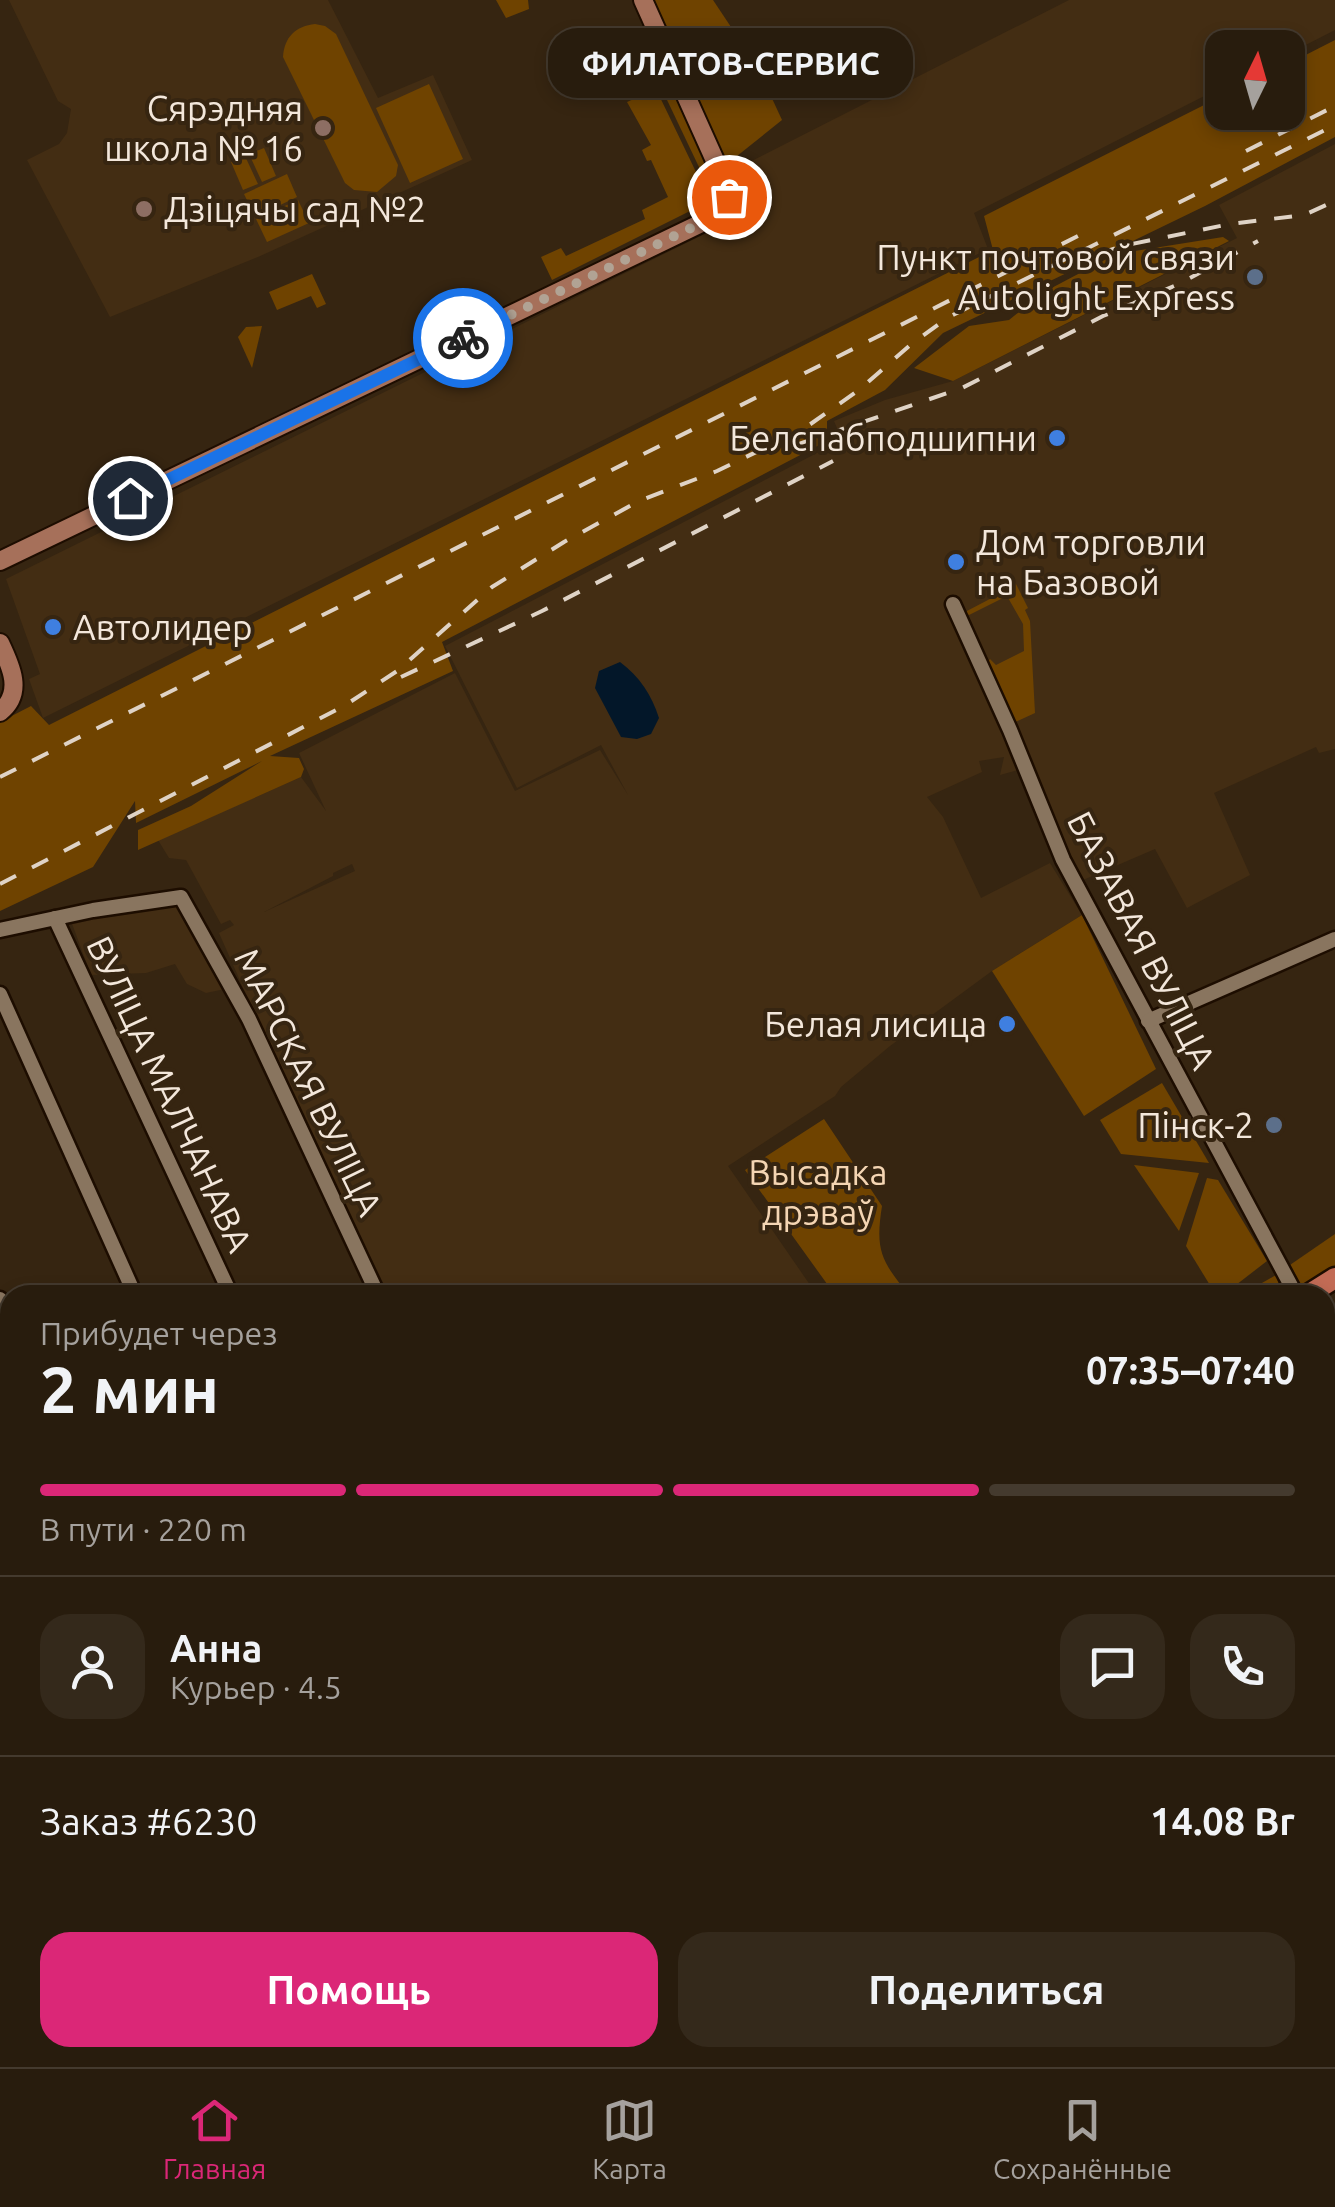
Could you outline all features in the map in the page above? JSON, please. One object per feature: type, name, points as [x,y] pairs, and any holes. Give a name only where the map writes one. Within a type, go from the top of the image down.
[{"type":"street","points":[[0,562],[692,228],[726,206],[726,185],[643,0]]},
{"type":"street","name":"БАЗАВАЯ ВУЛІЦА","points":[[952,604],[1010,730],[1063,860],[1291,1285]]},
{"type":"street","points":[[0,643],[14,674],[14,688],[11,700],[0,712]]},
{"type":"street","name":"МАРСКАЯ ВУЛІЦА","points":[[55,918],[182,897],[249,1019],[373,1285]]},
{"type":"street","points":[[0,930],[55,918]]},
{"type":"street","name":"ВУЛІЦА МАЛЧАНАВА","points":[[55,918],[225,1285]]},
{"type":"street","points":[[1148,1021],[1335,939]]},
{"type":"street","points":[[0,994],[131,1285]]},
{"type":"shaded area","name":"Сярэдняя школа № 16","points":[[9,0],[328,0],[378,98],[433,75],[472,160],[258,257],[110,317],[27,160],[59,144],[67,133],[71,109],[58,101]]},
{"type":"shaded area","points":[[1069,0],[1335,0],[1335,30],[1305,45],[1305,30],[1205,30],[1205,96],[974,213],[988,249],[43,718],[29,679],[40,674],[6,579],[745,214],[728,173]]},
{"type":"shaded area","points":[[1335,144],[1335,749],[1319,753],[1316,747],[1214,793],[1250,875],[1187,908],[1155,849],[1083,880],[1031,772],[1033,766],[1000,775],[1004,757],[979,761],[982,772],[927,797],[943,817],[981,898],[1050,863],[1082,915],[992,971],[890,1046],[835,1096],[728,1166],[810,1285],[384,1285],[283,1078],[219,933],[234,925],[230,920],[221,924],[186,860],[169,858],[158,840],[301,777],[326,811],[299,753],[455,673],[515,791],[600,750],[628,795],[601,745],[517,788],[445,646],[842,440],[834,421],[885,400],[953,381],[1237,238],[1219,205]],"holes":[[[352,864],[355,871],[264,912],[333,876]]]},
{"type":"shaded area","points":[[178,900],[225,989],[206,993],[187,984],[175,964],[146,973],[91,975],[71,921]]},
{"type":"green space","points":[[496,0],[528,0],[529,9],[506,18]]},
{"type":"green space","points":[[651,0],[713,0],[757,66],[782,120],[727,164]]},
{"type":"green space","points":[[315,24],[336,34],[398,165],[396,176],[377,192],[354,190],[345,183],[283,57],[292,34]]},
{"type":"green space","points":[[1335,40],[1335,137],[1205,206],[943,333],[885,390],[827,421],[827,441],[442,642],[453,671],[270,756],[299,758],[304,769],[301,777],[138,850],[138,830],[191,806],[262,761],[136,823],[135,801],[93,867],[0,911],[0,722],[31,706],[49,725],[993,250],[984,216],[1205,105],[1205,130],[1305,130],[1305,55]]},
{"type":"green space","points":[[669,78],[723,188],[718,207],[658,81]]},
{"type":"green space","points":[[429,84],[463,159],[410,183],[376,108]]},
{"type":"green space","points":[[656,89],[710,201],[552,280],[541,257],[561,248],[566,256],[645,219],[642,210],[668,197],[651,160],[647,161],[642,150],[651,145],[627,102]]},
{"type":"green space","points":[[264,148],[276,176],[262,182],[249,154]]},
{"type":"green space","points":[[245,156],[258,184],[243,190],[231,162]]},
{"type":"green space","points":[[287,174],[297,197],[255,217],[244,194]]},
{"type":"green space","points":[[298,200],[309,223],[267,242],[256,219]]},
{"type":"green space","points":[[1223,237],[1229,241],[953,381],[914,368],[969,326],[1009,320],[1044,292],[1116,254]]},
{"type":"green space","points":[[312,274],[326,304],[317,308],[311,296],[277,310],[269,292]]},
{"type":"green space","points":[[262,326],[252,368],[238,337],[246,327]]},
{"type":"green space","points":[[1015,582],[1030,621],[1035,713],[1013,723],[986,664],[990,659],[996,665],[1024,651],[1023,624],[1007,596],[969,615],[965,612]]},
{"type":"green space","points":[[1082,915],[1156,1069],[1084,1116],[992,971]]},
{"type":"green space","points":[[1162,1083],[1209,1163],[1121,1154],[1100,1120]]},
{"type":"green space","name":"Высадка дрэваў","points":[[824,1119],[882,1206],[882,1254],[901,1285],[828,1285],[745,1170]]},
{"type":"green space","points":[[1134,1165],[1199,1173],[1179,1231]]},
{"type":"green space","points":[[1207,1178],[1218,1180],[1267,1261],[1236,1285],[1210,1285],[1186,1246]]},
{"type":"green space","points":[[1335,1234],[1335,1267],[1304,1285],[1297,1283],[1287,1267]]},
{"type":"green space","points":[[1276,1275],[1279,1285],[1258,1285]]},
{"type":"water","points":[[620,662],[644,687],[659,718],[651,734],[637,739],[621,737],[595,688],[599,671]]},
{"type":"railway","points":[[1246,151],[1335,106]]},
{"type":"railway","points":[[0,884],[344,706],[397,671],[492,587],[639,501],[717,471],[802,430],[859,390],[947,318],[1335,125]]},
{"type":"railway","points":[[1098,254],[1230,224],[1304,215],[1335,201]]},
{"type":"railway","points":[[0,777],[1086,232]]},
{"type":"railway","points":[[793,446],[962,388],[1103,316],[1179,284],[1258,241]]},
{"type":"railway","points":[[401,677],[542,611],[833,461]]},
{"type":"way so far","points":[[463,338],[716,216],[729,197]]},
{"type":"place","name":"Сярэдняя школа № 16","points":[[323,128]]},
{"type":"place","name":"ФИЛАТОВ-СЕРВИС","points":[[729,197]]},
{"type":"place","name":"Дзіцячы сад №2","points":[[144,209]]},
{"type":"place","name":"Пункт почтовой связи Autolight Express","points":[[1255,277]]},
{"type":"place","name":"Белспабподшипни","points":[[1057,438]]},
{"type":"place","name":"Дом торговли на Базовой","points":[[956,562]]},
{"type":"place","name":"Автолидер","points":[[53,627]]},
{"type":"place","name":"Белая лисица","points":[[1007,1024]]},
{"type":"place","name":"Пінск-2","points":[[1274,1125]]},
{"type":"route","points":[[130,498],[463,338]]}]
